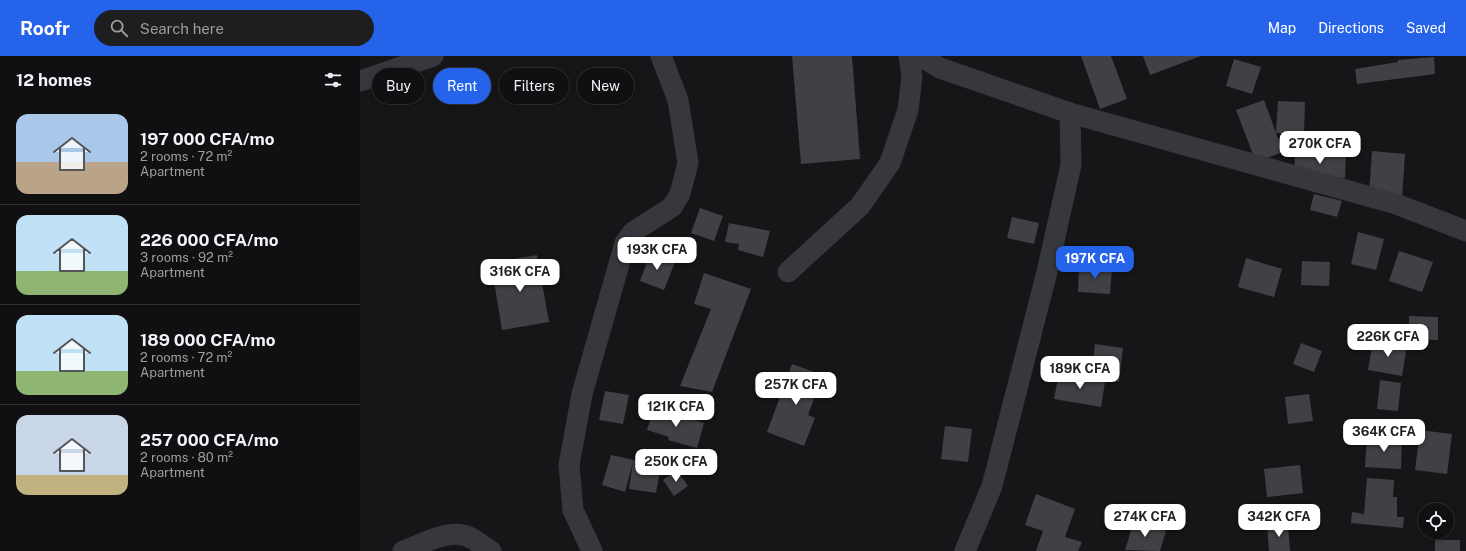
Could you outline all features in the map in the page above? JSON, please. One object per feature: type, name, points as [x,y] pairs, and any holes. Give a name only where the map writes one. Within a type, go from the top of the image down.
[{"type":"street","points":[[360,81],[433,56]]},
{"type":"street","points":[[592,551],[573,510],[568,465],[582,394],[625,243],[633,232],[672,207],[680,194],[688,163],[678,100],[661,56]]},
{"type":"street","points":[[788,272],[860,206],[890,163],[908,110],[912,76],[909,56]]},
{"type":"street","points":[[920,56],[940,68],[1070,113],[1396,204],[1466,231]]},
{"type":"street","points":[[965,551],[992,486],[1047,272],[1071,165],[1070,113]]},
{"type":"street","points":[[404,551],[446,535],[458,534],[469,537],[491,551]]},
{"type":"building","points":[[792,56],[852,56],[860,159],[801,164]]},
{"type":"building","points":[[1081,56],[1111,56],[1127,99],[1100,109]]},
{"type":"building","points":[[1143,56],[1201,56],[1150,75]]},
{"type":"building","points":[[1434,57],[1435,74],[1357,84],[1355,69],[1398,62],[1398,60]]},
{"type":"building","points":[[1234,59],[1261,67],[1252,94],[1226,86]]},
{"type":"building","points":[[1264,100],[1283,152],[1256,162],[1236,110]]},
{"type":"building","points":[[1278,101],[1305,102],[1304,134],[1276,133]]},
{"type":"building","points":[[1372,151],[1405,154],[1402,198],[1369,195]]},
{"type":"building","points":[[1295,153],[1346,154],[1345,178],[1294,176]]},
{"type":"building","points":[[1314,194],[1342,201],[1337,217],[1310,210]]},
{"type":"building","points":[[700,208],[723,216],[714,241],[691,233]]},
{"type":"building","points":[[1012,217],[1039,223],[1034,244],[1007,238]]},
{"type":"building","points":[[729,223],[770,231],[763,257],[738,250],[739,244],[725,242]]},
{"type":"building","points":[[1358,232],[1384,239],[1376,270],[1351,264]]},
{"type":"building","points":[[1399,251],[1433,262],[1422,292],[1389,281]]},
{"type":"building","points":[[651,252],[675,262],[664,290],[640,281]]},
{"type":"building","points":[[537,255],[549,322],[502,330],[491,263]]},
{"type":"building","points":[[1246,258],[1282,269],[1274,297],[1238,287]]},
{"type":"building","points":[[1302,261],[1330,262],[1329,286],[1301,285]]},
{"type":"building","points":[[1079,267],[1112,269],[1110,294],[1078,292]]},
{"type":"building","points":[[704,273],[751,289],[712,392],[680,386],[711,309],[694,304]]},
{"type":"building","points":[[1409,316],[1438,317],[1438,340],[1409,339]]},
{"type":"building","points":[[1373,340],[1407,346],[1402,376],[1368,370]]},
{"type":"building","points":[[1301,343],[1322,351],[1314,372],[1293,364]]},
{"type":"building","points":[[1095,344],[1123,348],[1119,382],[1091,379]]},
{"type":"building","points":[[792,364],[823,375],[808,415],[815,418],[804,446],[767,432]]},
{"type":"building","points":[[1059,373],[1105,382],[1101,407],[1054,399]]},
{"type":"building","points":[[1380,380],[1401,383],[1398,411],[1377,409]]},
{"type":"building","points":[[605,391],[629,395],[623,424],[599,420]]},
{"type":"building","points":[[1309,394],[1313,421],[1288,424],[1285,397]]},
{"type":"building","points":[[654,408],[704,423],[697,448],[668,440],[669,437],[647,430]]},
{"type":"building","points":[[945,426],[972,429],[968,462],[941,459]]},
{"type":"building","points":[[1420,430],[1452,434],[1447,474],[1415,470]]},
{"type":"building","points":[[1367,437],[1402,439],[1401,469],[1365,467]]},
{"type":"building","points":[[611,455],[661,466],[656,493],[629,489],[633,462],[625,492],[602,485]]},
{"type":"building","points":[[1300,465],[1303,493],[1267,497],[1264,469]]},
{"type":"building","points":[[677,470],[688,486],[674,496],[663,480]]},
{"type":"building","points":[[1367,478],[1394,480],[1393,497],[1397,497],[1397,517],[1404,517],[1403,528],[1351,523],[1352,512],[1364,514]]},
{"type":"building","points":[[1036,494],[1075,509],[1065,537],[1082,542],[1078,551],[1036,551],[1043,531],[1025,525]]},
{"type":"building","points":[[1134,521],[1166,531],[1160,551],[1125,550]]},
{"type":"building","points":[[1288,525],[1290,551],[1269,551],[1267,526]]},
{"type":"building","points":[[1435,540],[1460,540],[1460,551],[1435,551]]}]
